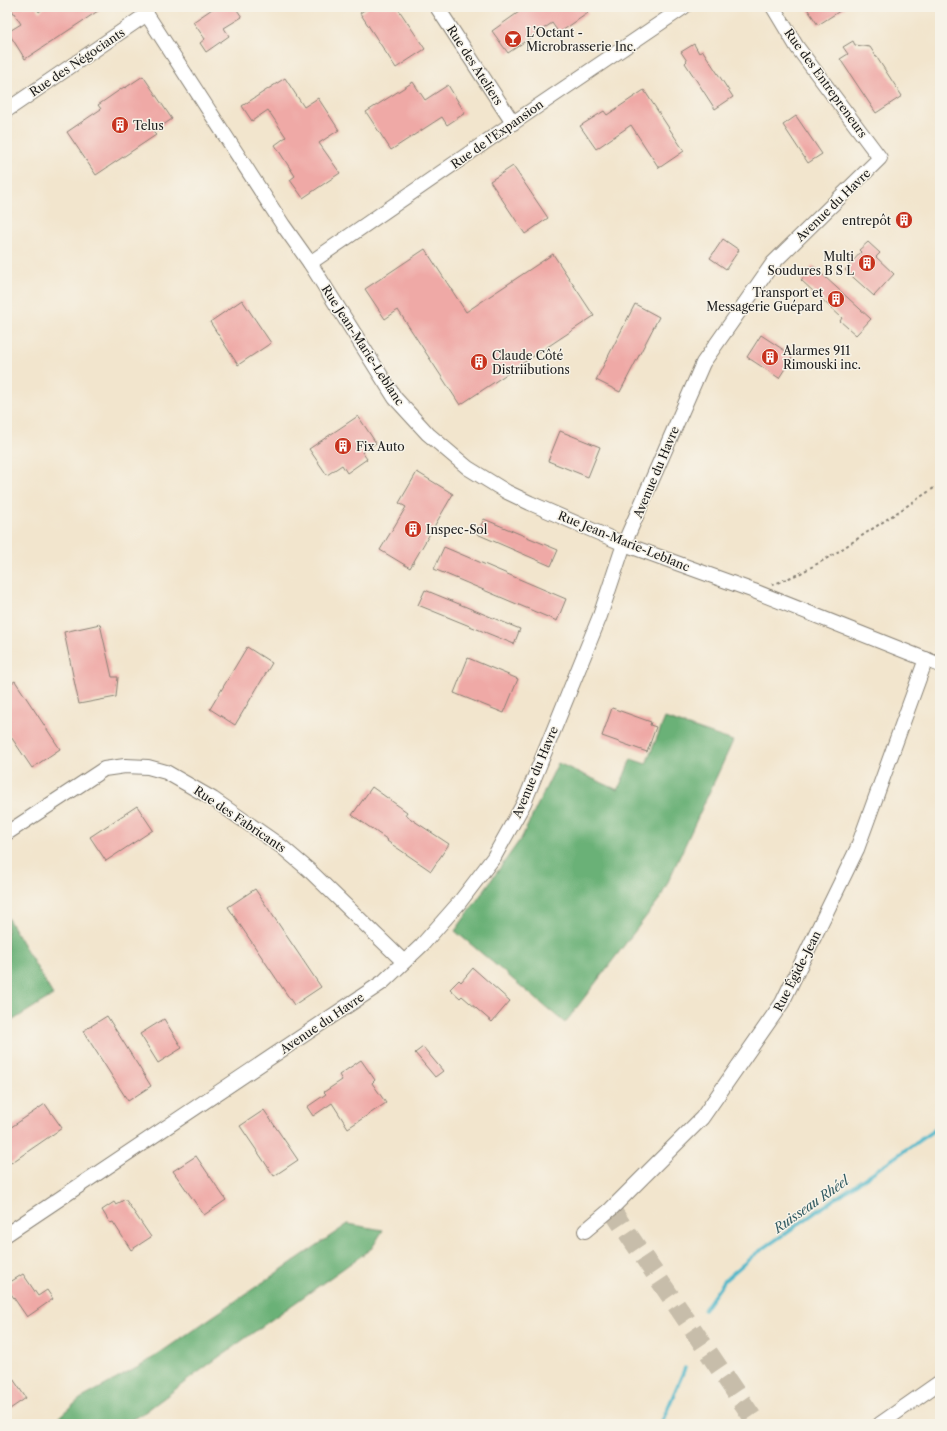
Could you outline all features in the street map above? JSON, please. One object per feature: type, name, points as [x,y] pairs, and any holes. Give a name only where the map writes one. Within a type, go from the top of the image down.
[{"type":"street","name":"Rue des Ateliers","points":[[437,7],[513,122]]},
{"type":"street","name":"Rue de l'Expansion","points":[[310,263],[513,122],[684,7]]},
{"type":"street","name":"Rue des Entrepreneurs","points":[[773,7],[797,47],[880,158]]},
{"type":"street","name":"Rue des Négociants","points":[[7,110],[145,11]]},
{"type":"street","name":"Rue Jean-Marie-Leblanc","points":[[145,11],[283,225],[310,263],[395,398],[428,434],[468,468],[507,492],[624,544],[754,591],[926,659]]},
{"type":"street","name":"Avenue du Havre","points":[[7,1234],[383,982],[422,945],[460,903],[494,857],[524,803],[600,616],[624,544],[703,363],[773,263],[880,158]]},
{"type":"street","points":[[926,659],[940,665]]},
{"type":"street","name":"Rue Égide-Jean","points":[[585,1231],[611,1209],[702,1118],[782,1003],[857,849],[926,659]]},
{"type":"street","name":"Rue des Fabricants","points":[[7,833],[104,770],[125,766],[148,767],[166,772],[213,799],[282,847],[309,870],[404,962]]},
{"type":"street","points":[[880,1424],[940,1382]]},
{"type":"path","points":[[754,591],[801,573],[836,553],[940,484]]},
{"type":"green space","points":[[665,718],[733,741],[661,897],[565,1023],[455,931],[522,837],[558,763],[618,790],[631,759],[646,764]]},
{"type":"green space","points":[[7,917],[53,995],[7,1024]]},
{"type":"green space","points":[[348,1224],[383,1230],[372,1248],[212,1362],[145,1412],[124,1424],[52,1424],[80,1399],[142,1365]]},
{"type":"building","points":[[10,7],[36,7],[39,12],[45,7],[104,7],[25,59],[8,32],[21,24]]},
{"type":"building","points":[[215,7],[235,7],[242,17],[224,28],[229,36],[206,52],[200,43],[205,39],[193,22]]},
{"type":"building","points":[[369,7],[397,7],[425,49],[396,68],[360,13]]},
{"type":"building","points":[[526,7],[583,7],[588,13],[559,33],[552,23],[508,53],[492,31]]},
{"type":"building","points":[[806,7],[846,7],[818,25]]},
{"type":"building","points":[[853,41],[855,45],[870,47],[902,96],[876,113],[840,59],[848,54],[843,47]]},
{"type":"building","points":[[694,44],[699,53],[703,51],[733,97],[715,109],[685,63],[687,61],[681,52]]},
{"type":"building","name":"Telus","points":[[143,76],[172,119],[153,132],[156,135],[96,175],[67,132],[101,109],[98,105]]},
{"type":"building","points":[[285,78],[304,107],[318,98],[339,130],[319,143],[340,173],[303,198],[290,180],[295,176],[275,145],[286,137],[268,110],[252,121],[242,106]]},
{"type":"building","points":[[413,82],[425,100],[448,85],[465,113],[447,125],[442,117],[391,150],[366,112]]},
{"type":"building","points":[[644,90],[684,151],[659,168],[631,125],[596,149],[580,126],[604,111],[607,115]]},
{"type":"building","points":[[796,116],[822,154],[808,163],[783,125]]},
{"type":"building","points":[[513,166],[548,218],[525,234],[490,181]]},
{"type":"building","points":[[723,239],[739,250],[726,269],[710,258]]},
{"type":"building","name":"Multi Soudures B S L","points":[[868,242],[880,253],[876,257],[894,274],[874,296],[845,270],[861,252],[859,250]]},
{"type":"building","name":"Claude Côté Distriibutions","points":[[425,249],[466,312],[553,254],[594,316],[460,405],[398,310],[385,319],[365,289]]},
{"type":"building","name":"Transport et Messagerie Guépard","points":[[813,266],[871,319],[856,335],[840,321],[842,318],[801,280]]},
{"type":"building","points":[[242,300],[271,343],[238,365],[210,322]]},
{"type":"building","points":[[635,304],[659,317],[620,392],[596,380]]},
{"type":"building","name":"Alarmes 911 Rimouski inc.","points":[[761,335],[793,356],[779,378],[747,357]]},
{"type":"building","name":"Fix Auto","points":[[358,416],[376,443],[362,452],[367,459],[347,473],[342,465],[327,475],[309,449]]},
{"type":"building","points":[[560,431],[600,447],[588,477],[548,461]]},
{"type":"building","name":"Inspec-Sol","points":[[417,472],[453,494],[410,568],[380,550],[406,507],[399,503]]},
{"type":"building","points":[[484,519],[558,550],[551,566],[477,534]]},
{"type":"building","points":[[444,547],[566,599],[557,621],[434,569]]},
{"type":"building","points":[[425,590],[520,629],[514,644],[418,605]]},
{"type":"building","points":[[100,624],[112,677],[118,677],[116,697],[79,704],[64,632]]},
{"type":"building","points":[[247,647],[272,663],[235,725],[210,709]]},
{"type":"building","points":[[468,658],[518,679],[504,713],[454,693]]},
{"type":"building","points":[[15,681],[60,749],[32,768],[7,731],[7,686]]},
{"type":"building","points":[[612,708],[651,722],[650,725],[656,727],[647,752],[602,736]]},
{"type":"building","points":[[372,787],[407,812],[405,815],[449,844],[431,871],[352,815]]},
{"type":"building","points":[[137,806],[153,830],[106,861],[90,837]]},
{"type":"building","points":[[255,889],[321,987],[294,1005],[228,907]]},
{"type":"building","points":[[473,968],[510,1001],[492,1022],[462,996],[460,998],[450,989],[459,980],[461,982]]},
{"type":"building","points":[[107,1016],[151,1086],[128,1101],[83,1031]]},
{"type":"building","points":[[164,1019],[182,1048],[158,1063],[140,1034]]},
{"type":"building","points":[[423,1047],[443,1071],[435,1077],[415,1053]]},
{"type":"building","points":[[361,1060],[375,1080],[372,1083],[386,1103],[348,1128],[332,1103],[313,1116],[307,1107],[326,1094],[324,1092],[342,1080],[339,1075]]},
{"type":"building","points":[[45,1104],[62,1128],[11,1163],[7,1156],[7,1130]]},
{"type":"building","points":[[264,1110],[298,1160],[274,1176],[240,1126]]},
{"type":"building","points":[[196,1156],[226,1200],[204,1215],[173,1171]]},
{"type":"building","points":[[125,1199],[151,1237],[131,1250],[113,1222],[110,1223],[102,1210],[114,1202],[116,1205]]},
{"type":"building","points":[[23,1274],[38,1296],[47,1290],[53,1299],[27,1317],[7,1288],[7,1284]]},
{"type":"building","points":[[7,1370],[26,1398],[7,1411]]},
{"type":"waterway","name":"Ruisseau Rhéel","points":[[704,1310],[725,1280],[754,1255],[940,1126]]},
{"type":"waterway","name":"Ruisseau Rhéel","points":[[661,1424],[685,1368]]},
{"type":"tunnel","points":[[611,1209],[757,1424]]},
{"type":"place","name":"L’Octant - Microbrasserie Inc.","points":[[513,39]]},
{"type":"place","name":"Telus","points":[[120,125]]},
{"type":"place","name":"entrepôt","points":[[904,220]]},
{"type":"place","name":"Multi Soudures B S L","points":[[867,263]]},
{"type":"place","name":"Transport et Messagerie Guépard","points":[[836,299]]},
{"type":"place","name":"Alarmes 911 Rimouski inc.","points":[[770,357]]},
{"type":"place","name":"Claude Côté Distriibutions","points":[[479,362]]},
{"type":"place","name":"Fix Auto","points":[[343,446]]},
{"type":"place","name":"Inspec-Sol","points":[[413,529]]}]
